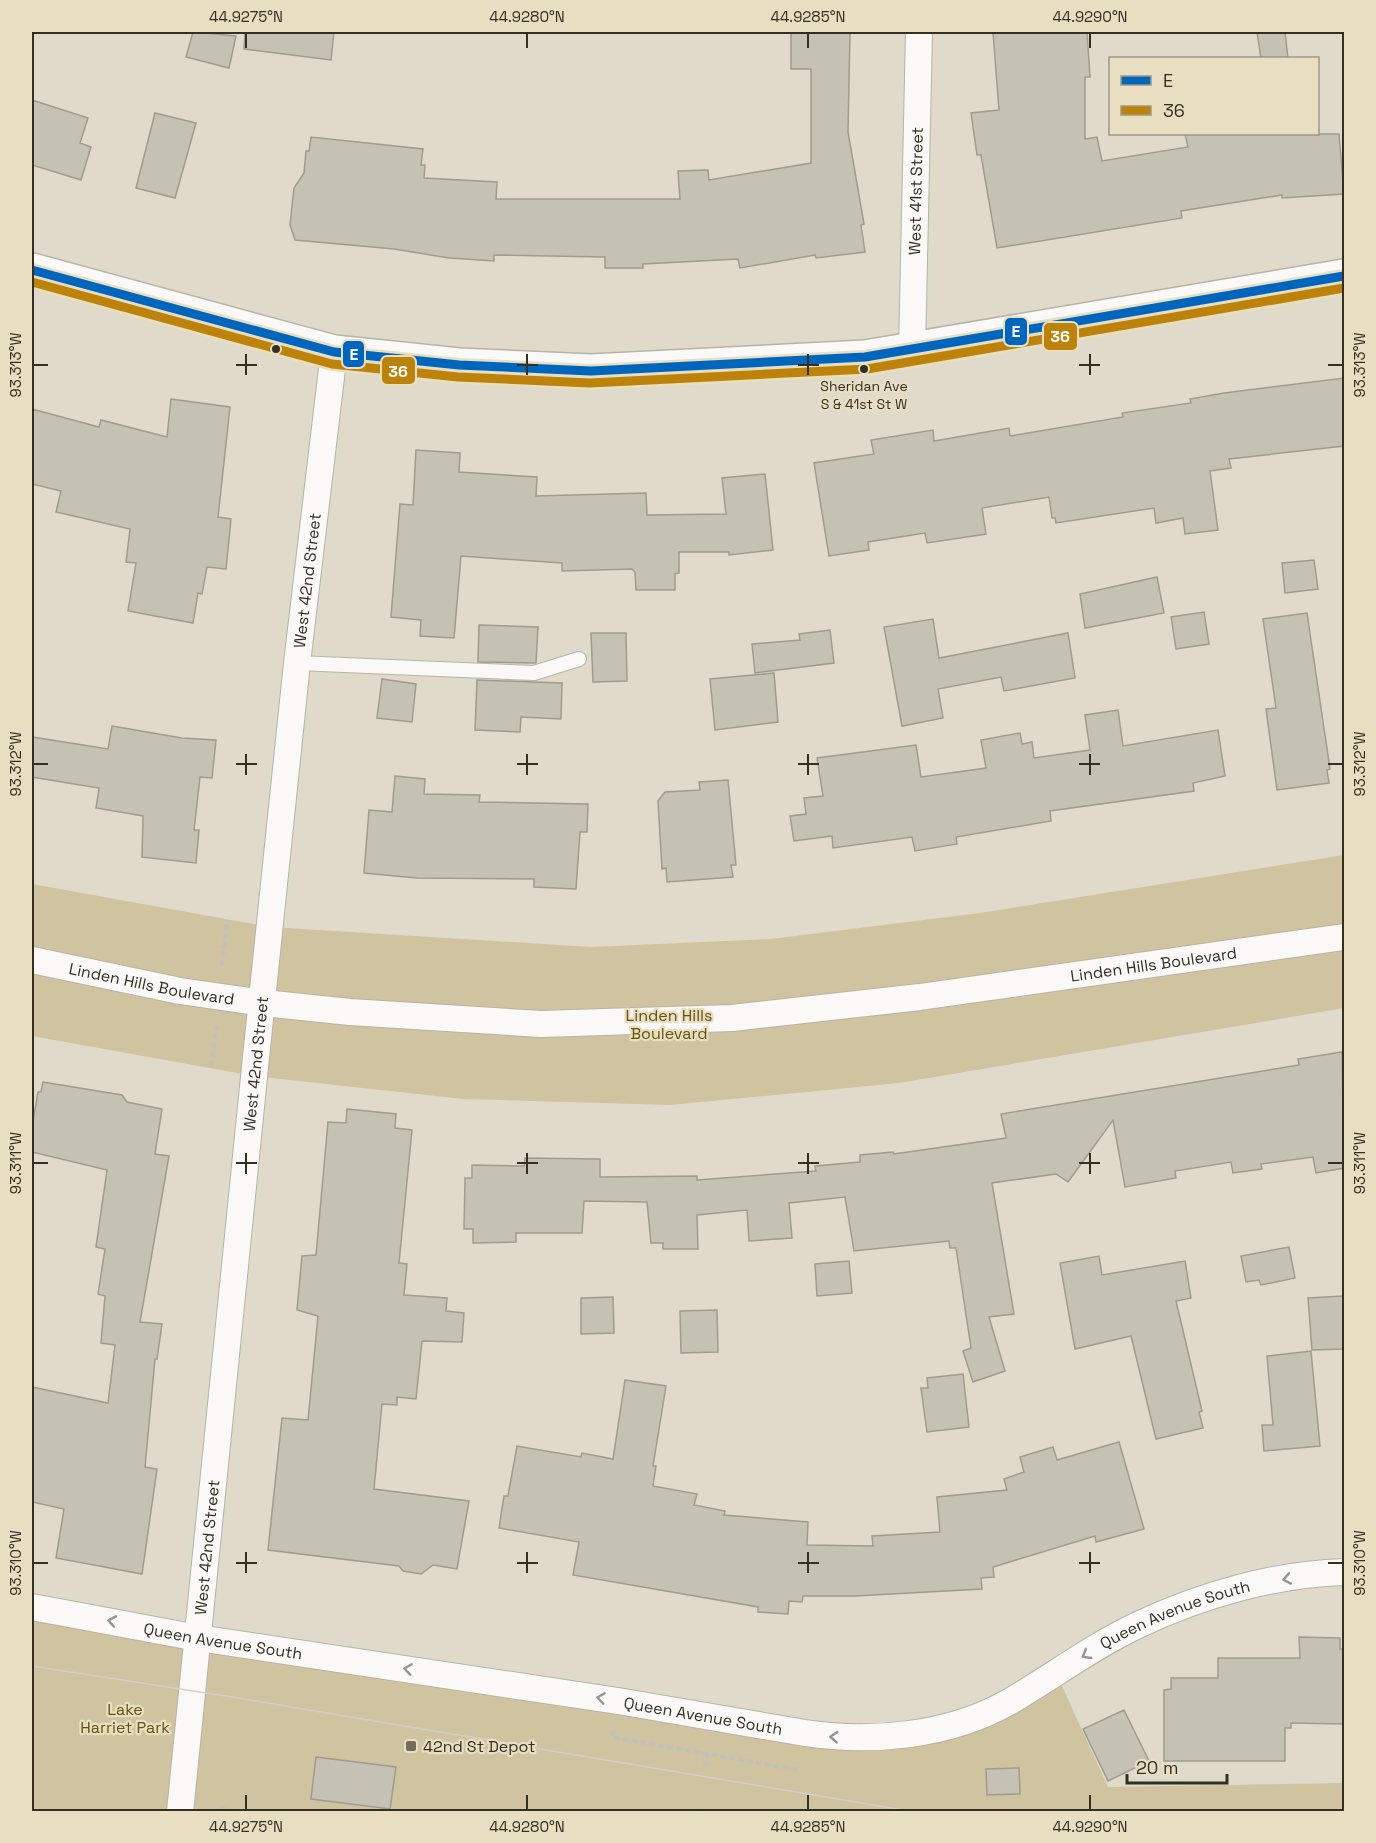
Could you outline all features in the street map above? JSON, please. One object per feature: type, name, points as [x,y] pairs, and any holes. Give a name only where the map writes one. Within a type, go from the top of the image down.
[{"type":"street","name":"West 41st Street","points":[[912,351],[919,32]]},
{"type":"street","points":[[32,270],[334,352],[459,365],[591,371],[854,358],[912,351],[1344,276]]},
{"type":"street","name":"West 42nd Street","points":[[180,1812],[297,663],[334,352]]},
{"type":"street","name":"Linden Hills Boulevard","points":[[32,960],[180,991],[263,1003],[350,1012],[541,1024],[732,1018],[920,997],[1344,937]]},
{"type":"street","name":"Queen Avenue South","points":[[32,1606],[198,1638],[606,1699],[825,1736],[893,1737],[951,1725],[1006,1704],[1137,1625],[1225,1591],[1317,1573],[1344,1572]]},
{"type":"lane","points":[[297,663],[534,673],[579,659]]},
{"type":"path","points":[[663,1746],[800,1770]]},
{"type":"path","points":[[705,1767],[707,1753]]},
{"type":"path","points":[[221,1808],[238,1812]]},
{"type":"green space","name":"Linden Hills Boulevard","points":[[1344,855],[1344,1008],[899,1083],[670,1105],[463,1099],[254,1076],[32,1036],[32,884],[270,927],[592,947],[771,939],[980,913]]},
{"type":"green space","name":"Lake Harriet Park","points":[[32,1607],[893,1737],[1056,1673],[1108,1787],[1344,1783],[1344,1811],[32,1811]]},
{"type":"building","points":[[193,32],[236,36],[229,68],[186,57]]},
{"type":"building","points":[[245,32],[334,32],[331,60],[244,49]]},
{"type":"building","points":[[791,32],[850,32],[848,132],[864,224],[861,225],[865,252],[816,258],[815,255],[740,268],[738,259],[643,264],[643,268],[605,268],[605,257],[494,255],[494,261],[295,240],[290,225],[294,188],[304,173],[306,151],[309,151],[311,137],[423,149],[421,165],[425,165],[424,178],[497,182],[496,199],[680,199],[678,171],[708,170],[709,180],[811,163],[811,69],[791,69]]},
{"type":"building","points":[[993,32],[1087,32],[1090,77],[1085,77],[1085,139],[1097,137],[1102,161],[1188,147],[1185,135],[1339,134],[1344,194],[1282,198],[1282,195],[1181,211],[1182,218],[997,248],[981,155],[977,155],[971,113],[999,110]]},
{"type":"building","points":[[1257,32],[1285,32],[1288,57],[1261,57]]},
{"type":"building","points":[[32,100],[88,118],[80,143],[91,147],[81,180],[32,165]]},
{"type":"building","points":[[155,113],[196,123],[175,198],[136,188]]},
{"type":"building","points":[[1344,378],[1344,446],[1229,459],[1231,468],[1210,471],[1218,530],[1185,534],[1183,518],[1156,523],[1154,508],[1056,523],[1055,518],[1052,518],[1049,497],[982,508],[986,534],[927,543],[925,533],[868,542],[869,550],[829,556],[814,463],[874,454],[871,440],[933,430],[934,441],[1009,428],[1010,436],[1123,417],[1122,413],[1191,403],[1190,399],[1224,393]]},
{"type":"building","points":[[171,399],[230,407],[218,517],[231,519],[226,569],[207,567],[202,594],[198,593],[193,623],[128,611],[136,563],[126,562],[130,529],[56,512],[61,491],[32,484],[32,409],[99,427],[101,420],[167,437]]},
{"type":"building","points":[[416,450],[460,453],[459,472],[537,477],[536,496],[646,493],[647,515],[726,514],[722,478],[765,474],[773,550],[729,555],[729,552],[679,552],[679,573],[675,574],[675,590],[636,590],[635,572],[632,569],[562,571],[562,563],[461,556],[454,638],[420,636],[421,620],[391,617],[400,504],[413,505]]},
{"type":"building","points":[[1314,560],[1318,589],[1285,593],[1282,563]]},
{"type":"building","points":[[1157,577],[1164,613],[1085,628],[1080,594]]},
{"type":"building","points":[[1204,612],[1209,644],[1176,649],[1171,617]]},
{"type":"building","points":[[1307,613],[1330,769],[1327,770],[1329,783],[1277,790],[1266,709],[1276,708],[1263,619]]},
{"type":"building","points":[[933,619],[939,658],[1068,633],[1075,678],[1004,691],[1001,677],[938,689],[943,718],[902,726],[884,627]]},
{"type":"building","points":[[479,625],[538,627],[536,663],[478,662]]},
{"type":"building","points":[[830,630],[834,663],[755,673],[752,644],[800,640],[799,634]]},
{"type":"building","points":[[591,633],[626,633],[627,681],[593,682]]},
{"type":"building","points":[[774,673],[778,722],[715,730],[710,679]]},
{"type":"building","points":[[382,679],[416,684],[412,722],[377,718]]},
{"type":"building","points":[[477,680],[562,683],[561,719],[521,717],[520,732],[475,730]]},
{"type":"building","points":[[1118,710],[1123,746],[1218,730],[1225,776],[1193,783],[1194,791],[1050,811],[1051,821],[956,837],[957,844],[915,851],[912,837],[833,848],[832,836],[794,841],[790,816],[806,814],[804,798],[823,796],[817,758],[916,745],[921,777],[986,768],[981,740],[1020,733],[1022,744],[1032,742],[1034,758],[1090,750],[1085,715]]},
{"type":"building","points":[[112,726],[182,738],[216,740],[212,778],[200,777],[194,830],[199,830],[196,863],[142,857],[143,816],[96,808],[99,788],[32,777],[32,737],[108,749]]},
{"type":"building","points":[[395,776],[425,779],[424,794],[480,795],[479,802],[588,804],[587,832],[580,832],[576,889],[534,887],[534,879],[417,878],[364,873],[369,810],[392,812]]},
{"type":"building","points":[[728,780],[736,865],[731,865],[733,877],[667,882],[666,868],[662,869],[658,801],[665,792],[700,790],[699,782]]},
{"type":"building","points":[[1342,1052],[1344,1168],[1316,1173],[1313,1157],[1261,1164],[1262,1169],[1233,1173],[1231,1162],[1175,1171],[1176,1178],[1125,1187],[1113,1120],[1068,1182],[1056,1174],[992,1183],[1014,1314],[989,1317],[1005,1371],[973,1382],[963,1351],[971,1348],[956,1248],[950,1248],[949,1241],[854,1251],[845,1197],[789,1203],[792,1238],[749,1241],[747,1210],[697,1215],[698,1249],[663,1249],[663,1243],[651,1243],[647,1202],[584,1201],[582,1233],[516,1233],[516,1242],[473,1243],[473,1229],[464,1229],[465,1178],[472,1178],[472,1165],[524,1166],[525,1158],[600,1159],[600,1177],[697,1176],[697,1180],[816,1171],[815,1166],[860,1162],[860,1155],[893,1152],[894,1154],[1006,1138],[1001,1114],[1299,1065],[1298,1059]]},
{"type":"building","points":[[43,1082],[122,1095],[127,1102],[162,1109],[155,1154],[169,1156],[140,1322],[162,1324],[157,1359],[155,1359],[145,1467],[157,1469],[142,1574],[56,1558],[64,1509],[32,1502],[32,1387],[108,1403],[115,1345],[101,1343],[105,1296],[98,1294],[105,1249],[96,1247],[107,1170],[32,1152],[32,1127],[38,1092],[41,1092]]},
{"type":"building","points":[[347,1109],[396,1114],[395,1128],[412,1130],[399,1263],[407,1264],[404,1295],[447,1298],[446,1311],[464,1313],[462,1342],[422,1341],[416,1399],[397,1397],[397,1405],[382,1404],[374,1489],[469,1501],[457,1569],[433,1565],[421,1574],[403,1571],[399,1566],[268,1550],[282,1418],[308,1420],[318,1316],[297,1310],[302,1256],[316,1255],[328,1122],[346,1123]]},
{"type":"building","points":[[1289,1247],[1295,1278],[1261,1285],[1259,1280],[1246,1282],[1241,1256]]},
{"type":"building","points":[[1099,1256],[1102,1275],[1185,1261],[1191,1298],[1176,1301],[1202,1411],[1199,1412],[1203,1428],[1156,1439],[1131,1336],[1075,1349],[1060,1263]]},
{"type":"building","points":[[849,1261],[852,1293],[817,1296],[815,1264]]},
{"type":"building","points":[[1343,1296],[1344,1349],[1312,1350],[1308,1298]]},
{"type":"building","points":[[613,1297],[614,1333],[581,1334],[581,1298]]},
{"type":"building","points":[[717,1310],[718,1352],[681,1353],[680,1311]]},
{"type":"building","points":[[1311,1351],[1320,1446],[1264,1451],[1262,1425],[1273,1425],[1267,1356]]},
{"type":"building","points":[[963,1374],[969,1427],[927,1432],[921,1388],[928,1388],[927,1378]]},
{"type":"building","points":[[625,1380],[666,1386],[653,1466],[656,1466],[653,1486],[697,1494],[694,1505],[725,1511],[724,1515],[808,1522],[807,1545],[873,1546],[872,1536],[940,1532],[937,1497],[1007,1490],[1004,1479],[1024,1472],[1020,1457],[1053,1447],[1057,1460],[1119,1442],[1144,1529],[1096,1542],[1095,1536],[993,1567],[994,1577],[981,1578],[982,1589],[855,1596],[803,1596],[802,1602],[789,1601],[788,1614],[758,1612],[758,1607],[573,1575],[579,1542],[499,1528],[504,1496],[508,1496],[517,1446],[581,1457],[582,1453],[613,1459]]},
{"type":"building","points":[[1299,1637],[1340,1638],[1340,1649],[1344,1649],[1344,1724],[1291,1723],[1291,1728],[1285,1728],[1285,1761],[1164,1761],[1164,1690],[1171,1689],[1171,1678],[1218,1678],[1218,1658],[1300,1658]]},
{"type":"building","points":[[1124,1710],[1149,1761],[1108,1781],[1083,1729]]},
{"type":"building","points":[[316,1757],[396,1767],[390,1809],[311,1799]]},
{"type":"building","points":[[1019,1768],[1020,1794],[987,1795],[986,1769]]},
{"type":"tram line","points":[[32,1666],[232,1697],[909,1811]]},
{"type":"transit line","name":"E","points":[[32,270],[334,352],[459,365],[591,371],[865,357],[1344,276]]},
{"type":"transit line","name":"36","points":[[32,282],[332,364],[458,377],[590,383],[867,369],[1344,288]]},
{"type":"place","name":"Sheridan Ave S & 41st St W","points":[[864,369]]},
{"type":"place","name":"42nd St Depot","points":[[411,1746]]}]
